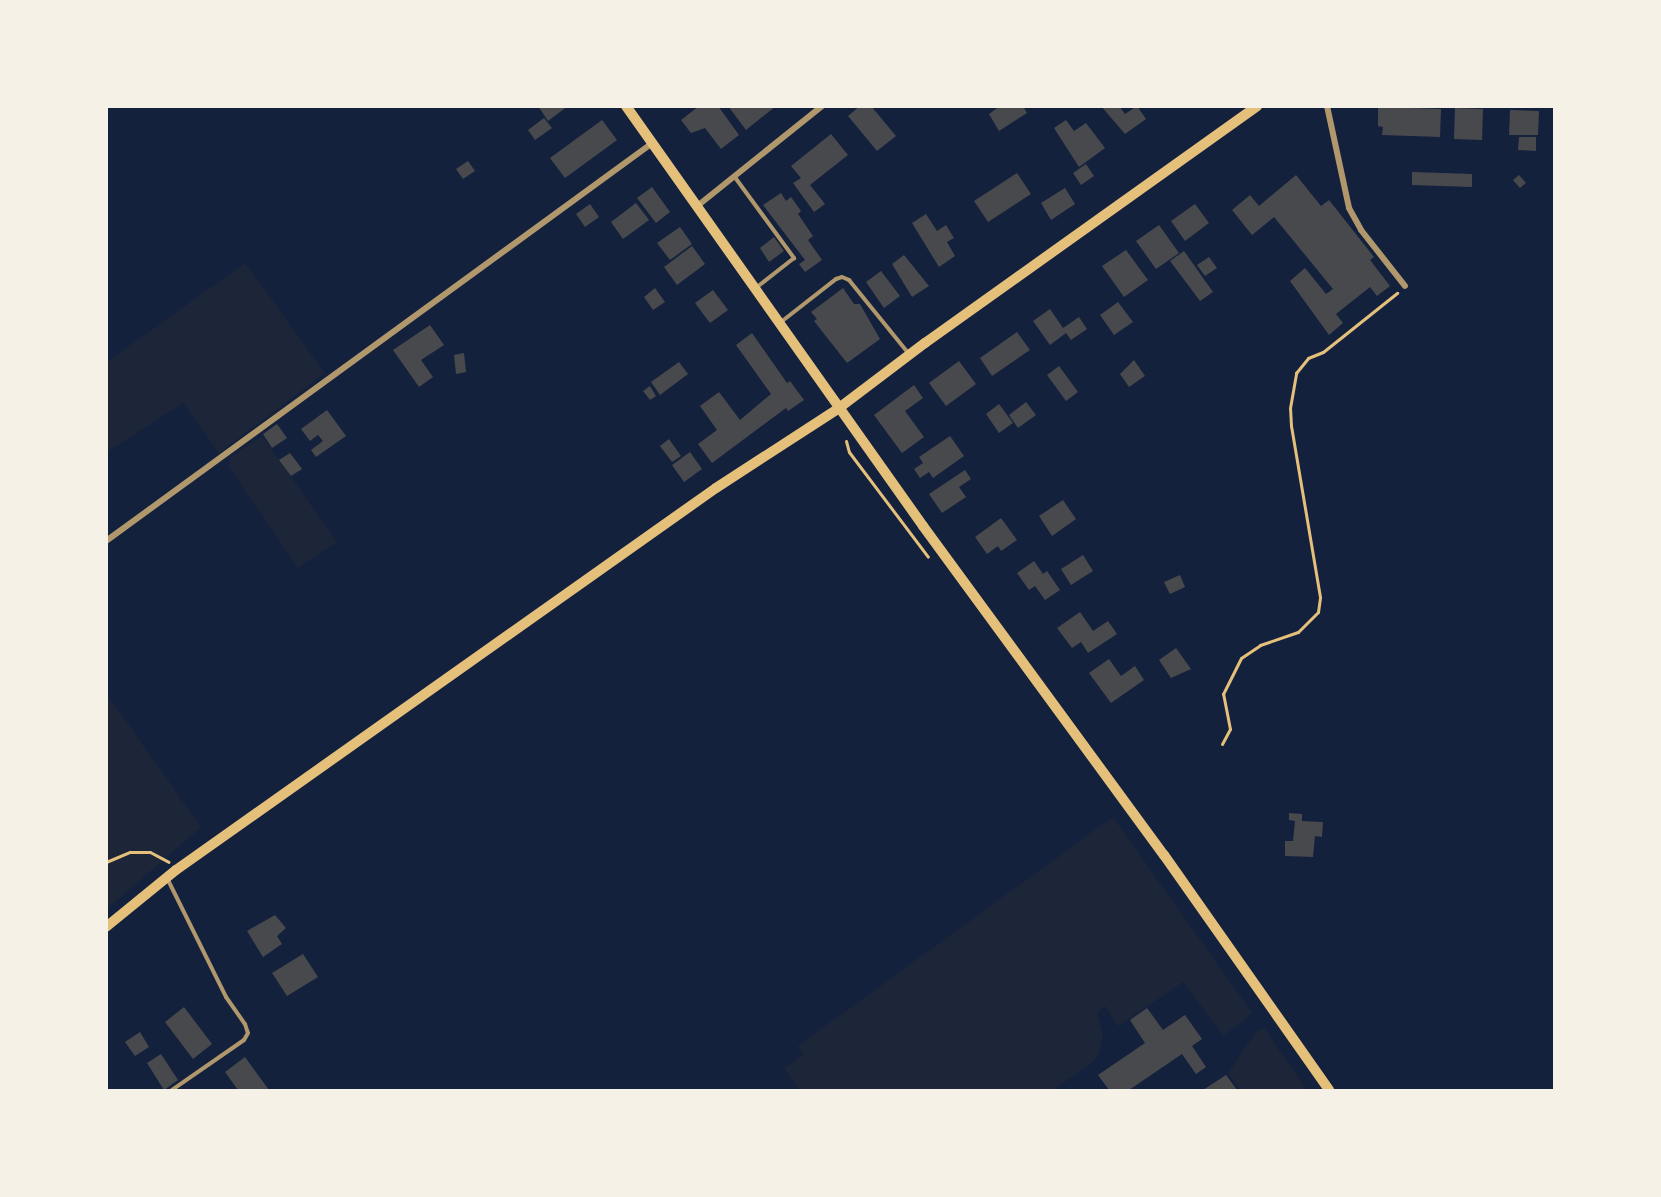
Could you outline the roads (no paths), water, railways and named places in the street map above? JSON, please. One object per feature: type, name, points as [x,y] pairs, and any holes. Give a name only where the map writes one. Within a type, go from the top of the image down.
[{"type":"main road","points":[[626,106],[754,290],[1118,795],[1164,855],[1329,1090]]},
{"type":"main road","points":[[106,927],[171,874],[716,488],[839,408],[909,355],[1257,106]]},
{"type":"street","points":[[696,207],[822,106]]},
{"type":"street","points":[[1327,106],[1349,208],[1361,230],[1405,286]]},
{"type":"street","points":[[106,541],[651,144]]},
{"type":"lane","points":[[734,176],[794,258],[754,290]]},
{"type":"lane","points":[[779,324],[836,279],[842,278],[849,280],[909,355]]},
{"type":"lane","points":[[171,874],[226,997],[245,1024],[248,1033],[244,1040],[172,1090]]}]
